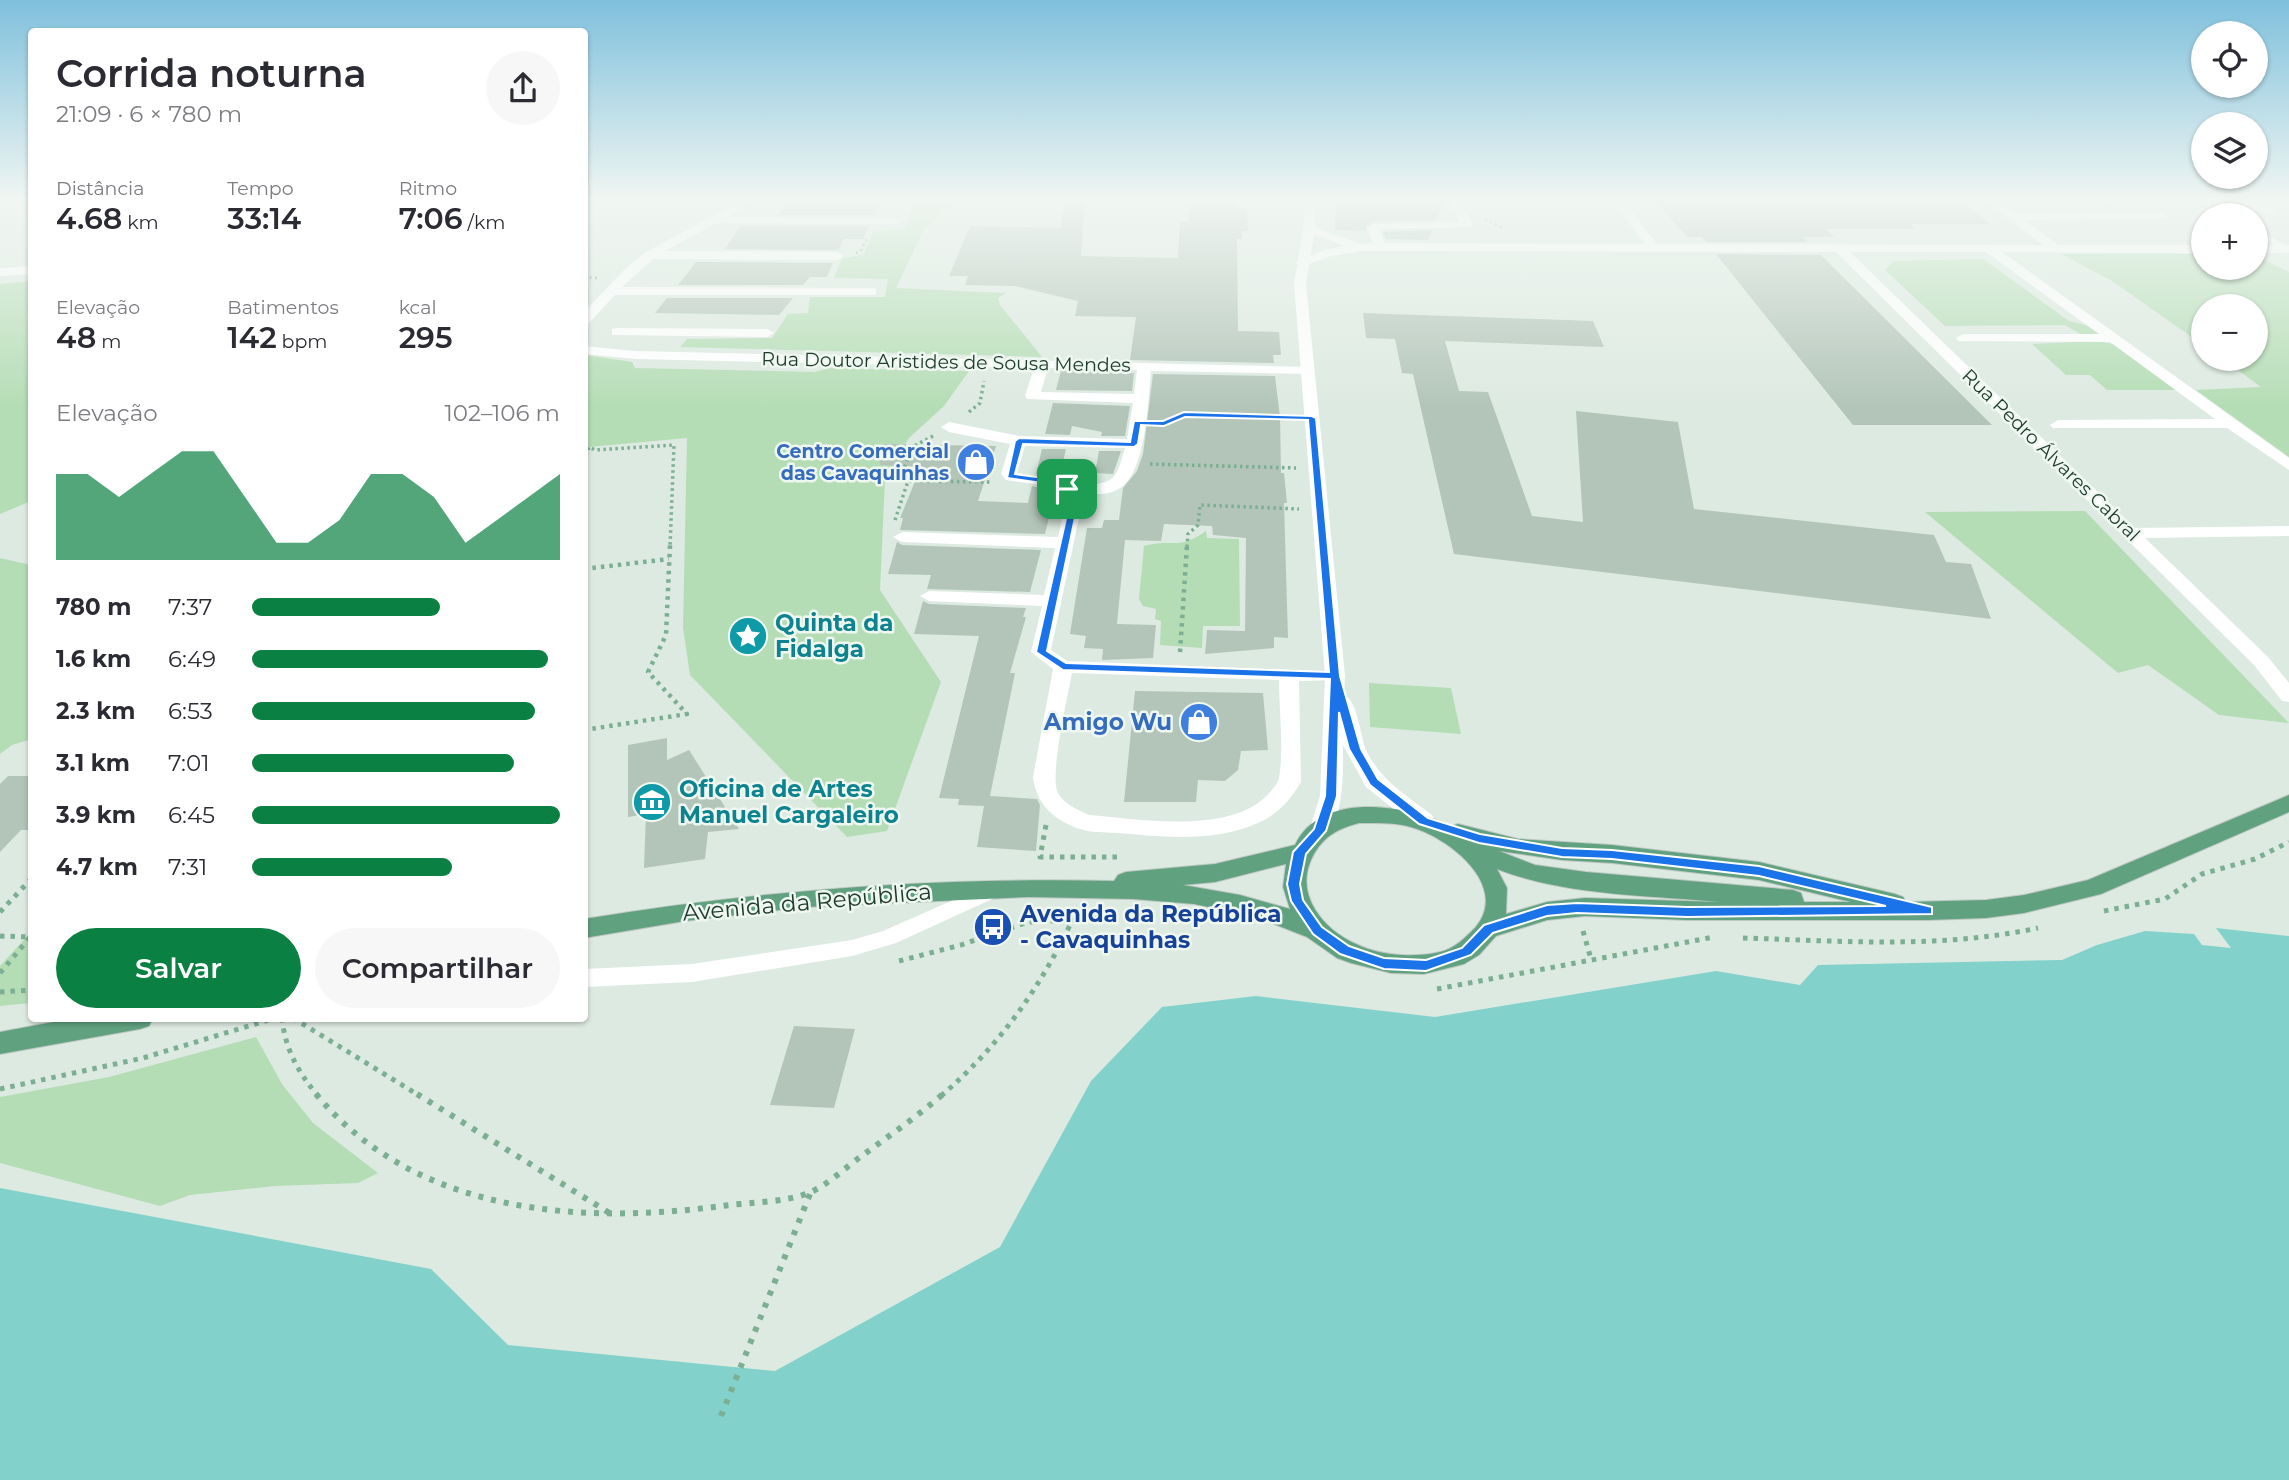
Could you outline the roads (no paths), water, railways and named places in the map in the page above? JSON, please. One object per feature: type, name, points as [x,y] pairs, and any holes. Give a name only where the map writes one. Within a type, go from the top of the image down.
[{"type":"main road","name":"Avenida da República","points":[[1030,888],[1193,895],[1283,917],[1317,930],[1345,950],[1384,964],[1426,965],[1466,951],[1489,929],[1547,911],[1585,907],[1687,912],[1928,911],[1986,909],[2024,904],[2093,888],[2289,803]]},
{"type":"main road","name":"Avenida da República","points":[[1317,930],[1297,901],[1293,884],[1300,852],[1320,831],[1341,820],[1364,815],[1396,815],[1432,824],[1474,850],[1532,873],[1586,881],[1928,911]]},
{"type":"main road","points":[[1432,824],[1518,847],[1759,871],[1928,911]]},
{"type":"main road","name":"Avenida da República","points":[[1474,850],[1494,881],[1496,906],[1489,929]]},
{"type":"main road","name":"Avenida da República","points":[[588,928],[685,912],[806,898],[1030,888],[1199,875],[1248,866],[1300,852]]},
{"type":"main road","points":[[0,1043],[118,1022]]},
{"type":"street","points":[[588,333],[611,291],[635,269]]},
{"type":"street","points":[[1301,269],[1307,370],[1335,676],[1331,796],[1320,831]]},
{"type":"street","name":"Rua Pedro Álvares Cabral","points":[[1861,269],[2261,661],[2289,683]]},
{"type":"street","points":[[2018,269],[2289,465]]},
{"type":"street","points":[[0,272],[28,270]]},
{"type":"street","points":[[611,291],[872,292]]},
{"type":"street","points":[[617,332],[767,333]]},
{"type":"street","points":[[660,355],[676,332]]},
{"type":"street","name":"Rua Doutor Aristides de Sousa Mendes","points":[[588,335],[660,355],[1307,370]]},
{"type":"street","points":[[1963,338],[2113,338]]},
{"type":"street","points":[[1042,364],[1032,396],[1140,399]]},
{"type":"street","points":[[1019,441],[1009,474],[1017,479],[1045,481],[1077,489],[1102,489],[1116,485],[1123,476],[1134,444],[1145,366]]},
{"type":"street","points":[[2058,425],[2232,423]]},
{"type":"street","points":[[949,427],[1019,441],[1134,444]]},
{"type":"street","points":[[1077,489],[1041,652],[1063,667],[1335,676]]},
{"type":"street","points":[[2131,533],[2280,531],[2289,546]]},
{"type":"street","points":[[902,537],[1066,543]]},
{"type":"street","points":[[929,596],[1054,601]]},
{"type":"street","name":"Rua Pedro Álvares Cabral","points":[[2261,661],[2289,696]]},
{"type":"street","points":[[1063,667],[1044,777],[1044,789],[1051,800],[1071,817],[1086,823],[1203,829],[1247,819],[1263,811],[1284,793],[1290,782],[1289,674]]},
{"type":"street","points":[[1335,676],[1355,749],[1363,766],[1374,782],[1432,824]]},
{"type":"lane","points":[[588,978],[692,973],[852,948],[889,937],[996,889]]},
{"type":"water","points":[[2216,928],[2289,936],[2289,1480],[0,1480],[0,1188],[431,1269],[508,1345],[775,1371],[1000,1247],[1091,1081],[1162,1007],[1256,996],[1435,1017],[1716,971],[1800,985],[1818,965],[2062,960],[2097,945],[2145,931],[2194,934],[2202,945],[2231,948]]},
{"type":"place","name":"Centro Comercial das Cavaquinhas","points":[[976,462]]},
{"type":"place","name":"Quinta da Fidalga","points":[[748,636]]},
{"type":"place","name":"Amigo Wu","points":[[1199,722]]},
{"type":"place","name":"Oficina de Artes Manuel Cargaleiro","points":[[652,802]]},
{"type":"place","name":"Avenida da República - Cavaquinhas","points":[[993,927]]}]
